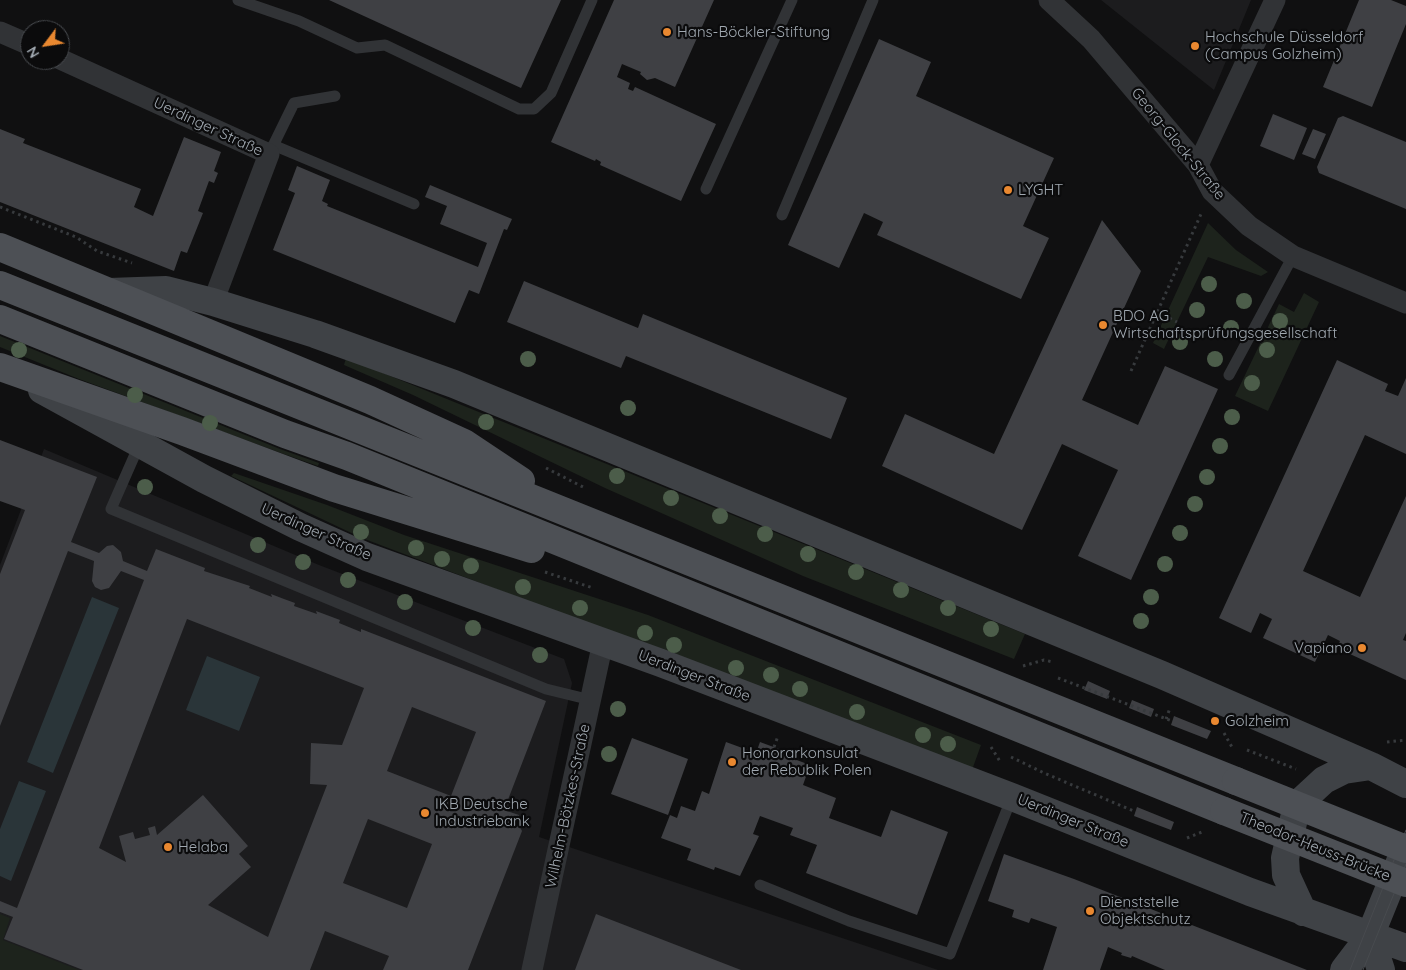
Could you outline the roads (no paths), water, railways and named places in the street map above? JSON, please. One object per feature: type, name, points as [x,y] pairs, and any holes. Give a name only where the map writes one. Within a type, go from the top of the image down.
[{"type":"main road","points":[[0,247],[370,400],[464,444],[570,514]]},
{"type":"main road","points":[[0,284],[570,514],[1237,768],[1406,848]]},
{"type":"main road","points":[[0,319],[285,434],[347,456],[621,568]]},
{"type":"main road","points":[[0,367],[182,431],[334,488],[542,552],[621,568]]},
{"type":"main road","name":"Theodor-Heuss-Brücke","points":[[621,568],[1406,883]]},
{"type":"street","name":"Georg-Glock-Straße","points":[[1049,0],[1092,39],[1198,165],[1212,191],[1249,226],[1293,256],[1406,303]]},
{"type":"street","points":[[1198,165],[1275,0]]},
{"type":"street","points":[[0,32],[20,41]]},
{"type":"street","name":"Uerdinger Straße","points":[[70,63],[271,150],[213,302]]},
{"type":"street","points":[[108,292],[166,290],[213,302],[315,334],[454,384],[1162,675],[1371,766],[1406,784]]},
{"type":"street","name":"Uerdinger Straße","points":[[0,367],[300,527],[367,556],[603,642],[1012,797],[1303,912],[1406,948]]},
{"type":"street","name":"Wilhelm-Bötzkes-Straße","points":[[532,970],[603,642]]},
{"type":"street","points":[[1303,912],[1286,875],[1285,858],[1297,805],[1324,780],[1344,770],[1371,766]]},
{"type":"street","points":[[1344,970],[1370,936],[1406,848]]},
{"type":"street","points":[[1370,936],[1381,970]]},
{"type":"lane","points":[[238,0],[299,21],[357,48],[385,44],[519,109],[534,109],[551,93],[592,0]]},
{"type":"lane","points":[[706,189],[792,0]]},
{"type":"lane","points":[[782,215],[874,0]]},
{"type":"lane","points":[[335,96],[294,103],[271,150],[414,204]]},
{"type":"lane","points":[[1229,375],[1293,256]]},
{"type":"lane","points":[[140,443],[111,509],[546,689],[591,700]]},
{"type":"lane","points":[[760,885],[849,921],[950,954],[1012,797]]},
{"type":"tram line","points":[[1350,970],[1406,830]]},
{"type":"tram line","points":[[1363,970],[1406,864]]},
{"type":"place","name":"Hans-Böckler-Stiftung","points":[[667,32]]},
{"type":"place","name":"Hochschule Düsseldorf (Campus Golzheim)","points":[[1195,46]]},
{"type":"place","name":"LYGHT","points":[[1008,190]]},
{"type":"place","name":"BDO AG Wirtschaftsprüfungsgesellschaft","points":[[1103,325]]},
{"type":"place","name":"Vapiano","points":[[1362,648]]},
{"type":"place","name":"Golzheim","points":[[1215,721]]},
{"type":"place","name":"Honorarkonsulat der Rebublik Polen","points":[[732,762]]},
{"type":"place","name":"IKB Deutsche Industriebank","points":[[425,813]]},
{"type":"place","name":"Helaba","points":[[168,847]]},
{"type":"place","name":"Dienststelle Objektschutz","points":[[1090,911]]}]
